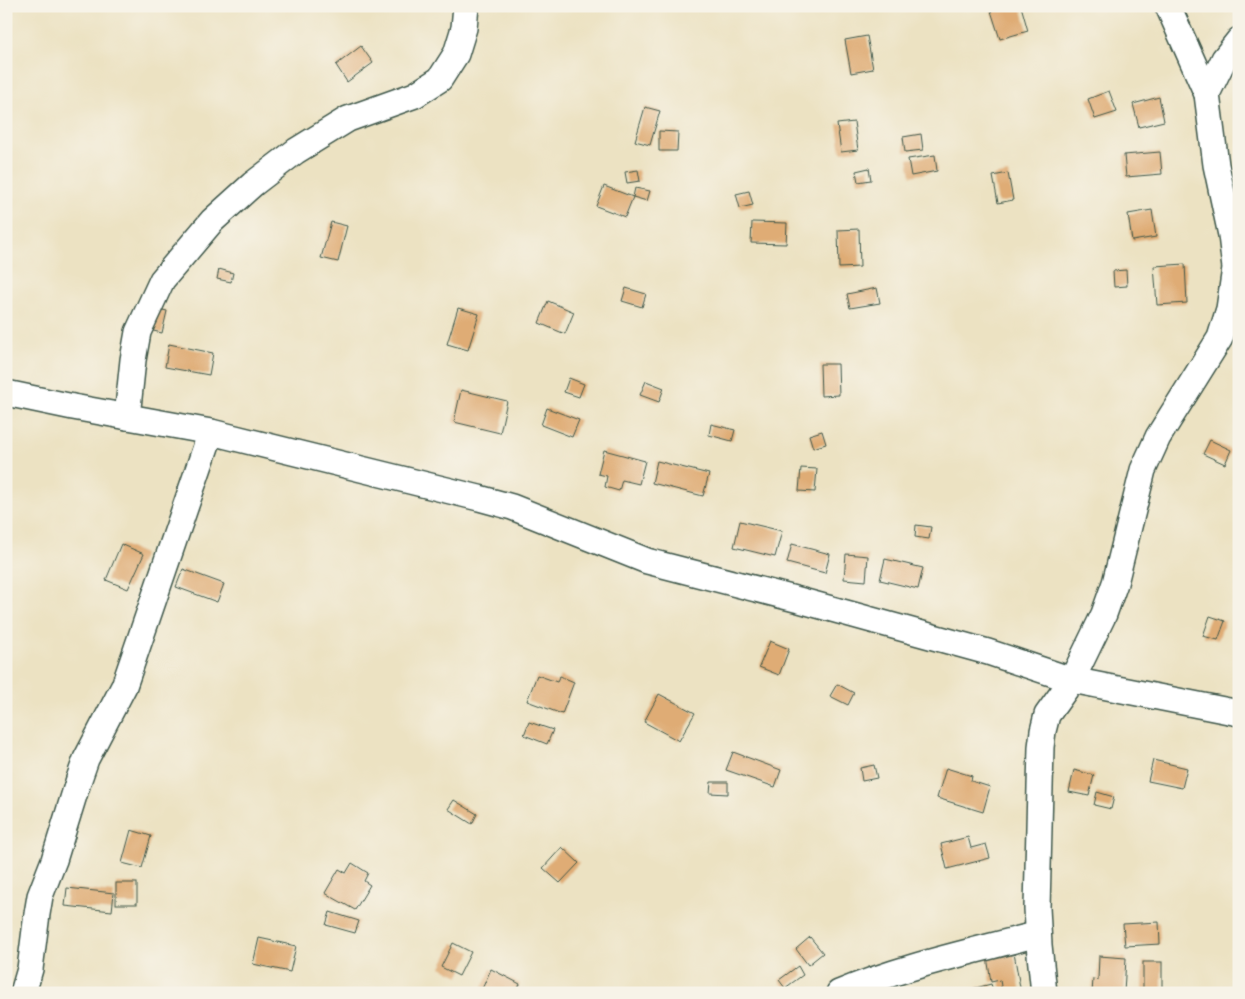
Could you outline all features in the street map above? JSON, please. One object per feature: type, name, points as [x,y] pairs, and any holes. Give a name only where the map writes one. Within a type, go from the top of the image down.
[{"type":"street","points":[[127,417],[132,360],[138,332],[162,280],[212,221],[253,184],[296,150],[348,120],[415,95],[440,79],[456,54],[464,28],[466,6]]},
{"type":"street","points":[[1044,993],[1037,908],[1043,731],[1047,715],[1072,680],[1104,614],[1112,591],[1143,470],[1158,437],[1220,338],[1229,309],[1235,268],[1231,235],[1228,167],[1207,94],[1168,6]]},
{"type":"street","points":[[1207,94],[1224,58],[1239,40]]},
{"type":"street","points":[[6,393],[211,432],[479,498],[512,507],[646,561],[799,600],[988,652],[1072,680],[1239,714]]},
{"type":"street","points":[[23,993],[30,969],[40,896],[54,860],[79,779],[94,741],[124,686],[211,432]]},
{"type":"street","points":[[839,993],[868,980],[1038,934]]},
{"type":"building","points":[[1008,6],[1021,6],[1028,31],[1000,39],[991,11]]},
{"type":"building","points":[[867,36],[873,69],[851,73],[845,40]]},
{"type":"building","points":[[361,46],[373,63],[347,82],[336,65]]},
{"type":"building","points":[[1109,91],[1117,112],[1095,119],[1088,99]]},
{"type":"building","points":[[1159,97],[1164,121],[1139,127],[1133,104]]},
{"type":"building","points":[[645,107],[660,111],[650,145],[635,141]]},
{"type":"building","points":[[854,122],[858,150],[841,152],[837,124]]},
{"type":"building","points":[[659,131],[678,132],[677,151],[659,151]]},
{"type":"building","points":[[921,134],[923,150],[905,152],[903,137]]},
{"type":"building","points":[[1160,152],[1162,174],[1126,177],[1124,155]]},
{"type":"building","points":[[935,155],[937,171],[911,176],[908,159]]},
{"type":"building","points":[[869,168],[871,180],[858,182],[856,171]]},
{"type":"building","points":[[638,170],[640,181],[627,183],[625,172]]},
{"type":"building","points":[[1008,173],[1013,200],[998,203],[993,176]]},
{"type":"building","points":[[604,186],[633,197],[625,217],[596,206]]},
{"type":"building","points":[[635,188],[650,191],[647,201],[633,197]]},
{"type":"building","points":[[749,191],[753,205],[740,208],[736,194]]},
{"type":"building","points":[[1152,210],[1156,237],[1132,241],[1128,214]]},
{"type":"building","points":[[331,222],[347,226],[338,262],[321,258]]},
{"type":"building","points":[[752,222],[787,223],[786,244],[751,243]]},
{"type":"building","points":[[859,229],[860,267],[839,268],[838,230]]},
{"type":"building","points":[[1185,264],[1187,303],[1157,305],[1154,266]]},
{"type":"building","points":[[219,269],[233,273],[231,282],[217,279]]},
{"type":"building","points":[[1126,270],[1127,286],[1114,287],[1113,271]]},
{"type":"building","points":[[626,288],[646,294],[642,307],[622,301]]},
{"type":"building","points":[[877,288],[880,303],[850,308],[847,294]]},
{"type":"building","points":[[548,301],[574,312],[565,334],[539,323]]},
{"type":"building","points":[[150,307],[167,311],[162,333],[145,329]]},
{"type":"building","points":[[458,308],[479,314],[468,350],[447,344]]},
{"type":"building","points":[[169,344],[213,353],[209,375],[165,367]]},
{"type":"building","points":[[820,364],[838,364],[839,395],[821,396]]},
{"type":"building","points":[[569,378],[584,384],[579,397],[564,392]]},
{"type":"building","points":[[646,381],[664,388],[659,402],[640,395]]},
{"type":"building","points":[[461,390],[507,401],[500,433],[454,422]]},
{"type":"building","points":[[547,408],[579,420],[572,437],[541,425]]},
{"type":"building","points":[[711,424],[735,430],[732,441],[709,435]]},
{"type":"building","points":[[822,431],[826,444],[813,448],[809,435]]},
{"type":"building","points":[[1210,440],[1231,450],[1225,464],[1203,454]]},
{"type":"building","points":[[604,450],[645,461],[639,484],[622,480],[619,491],[605,487],[607,476],[598,474]]},
{"type":"building","points":[[657,461],[709,474],[703,496],[652,483]]},
{"type":"building","points":[[801,468],[817,469],[815,492],[799,491]]},
{"type":"building","points":[[740,521],[782,531],[775,557],[734,547]]},
{"type":"building","points":[[916,525],[931,527],[929,539],[915,537]]},
{"type":"building","points":[[121,544],[144,554],[128,589],[106,580]]},
{"type":"building","points":[[792,544],[830,554],[825,573],[787,563]]},
{"type":"building","points":[[846,554],[868,556],[866,581],[844,579]]},
{"type":"building","points":[[885,559],[923,568],[918,589],[880,580]]},
{"type":"building","points":[[183,569],[224,584],[217,602],[176,587]]},
{"type":"building","points":[[1210,616],[1225,621],[1218,640],[1203,636]]},
{"type":"building","points":[[770,641],[789,649],[779,675],[759,667]]},
{"type":"building","points":[[537,675],[557,682],[560,676],[574,682],[562,714],[527,701]]},
{"type":"building","points":[[837,684],[854,693],[848,705],[830,696]]},
{"type":"building","points":[[659,694],[695,713],[679,741],[644,722]]},
{"type":"building","points":[[529,722],[553,730],[547,744],[524,735]]},
{"type":"building","points":[[733,752],[781,770],[775,787],[726,770]]},
{"type":"building","points":[[1153,760],[1187,768],[1182,788],[1148,781]]},
{"type":"building","points":[[874,765],[877,778],[862,781],[860,768]]},
{"type":"building","points":[[946,768],[972,776],[971,781],[990,787],[983,812],[937,798]]},
{"type":"building","points":[[1074,770],[1094,775],[1089,796],[1069,792]]},
{"type":"building","points":[[711,782],[728,782],[728,794],[710,793]]},
{"type":"building","points":[[1097,792],[1114,797],[1111,809],[1094,805]]},
{"type":"building","points":[[454,800],[477,814],[472,824],[448,809]]},
{"type":"building","points":[[131,830],[151,836],[142,868],[122,863]]},
{"type":"building","points":[[968,837],[971,848],[986,844],[990,858],[947,869],[941,844]]},
{"type":"building","points":[[562,847],[579,863],[560,883],[543,868]]},
{"type":"building","points":[[352,863],[368,873],[364,881],[370,885],[355,910],[325,893],[339,869],[346,873]]},
{"type":"building","points":[[116,883],[137,883],[137,904],[116,904]]},
{"type":"building","points":[[67,888],[114,893],[112,911],[65,906]]},
{"type":"building","points":[[330,912],[359,921],[355,933],[326,925]]},
{"type":"building","points":[[1159,922],[1160,944],[1125,946],[1123,924]]},
{"type":"building","points":[[810,937],[823,953],[808,965],[796,949]]},
{"type":"building","points":[[259,938],[296,946],[290,972],[253,964]]},
{"type":"building","points":[[453,943],[471,952],[459,976],[441,967]]},
{"type":"building","points":[[1014,953],[1021,993],[1002,993],[1000,980],[991,982],[987,957]]},
{"type":"building","points":[[1099,956],[1126,958],[1124,993],[1092,993],[1093,979],[1098,980]]},
{"type":"building","points":[[1143,962],[1162,962],[1162,993],[1143,993]]},
{"type":"building","points":[[798,966],[803,975],[785,988],[779,980]]},
{"type":"building","points":[[491,969],[520,984],[516,993],[490,993],[482,989]]},
{"type":"building","points":[[991,984],[994,993],[965,993],[964,991]]}]
